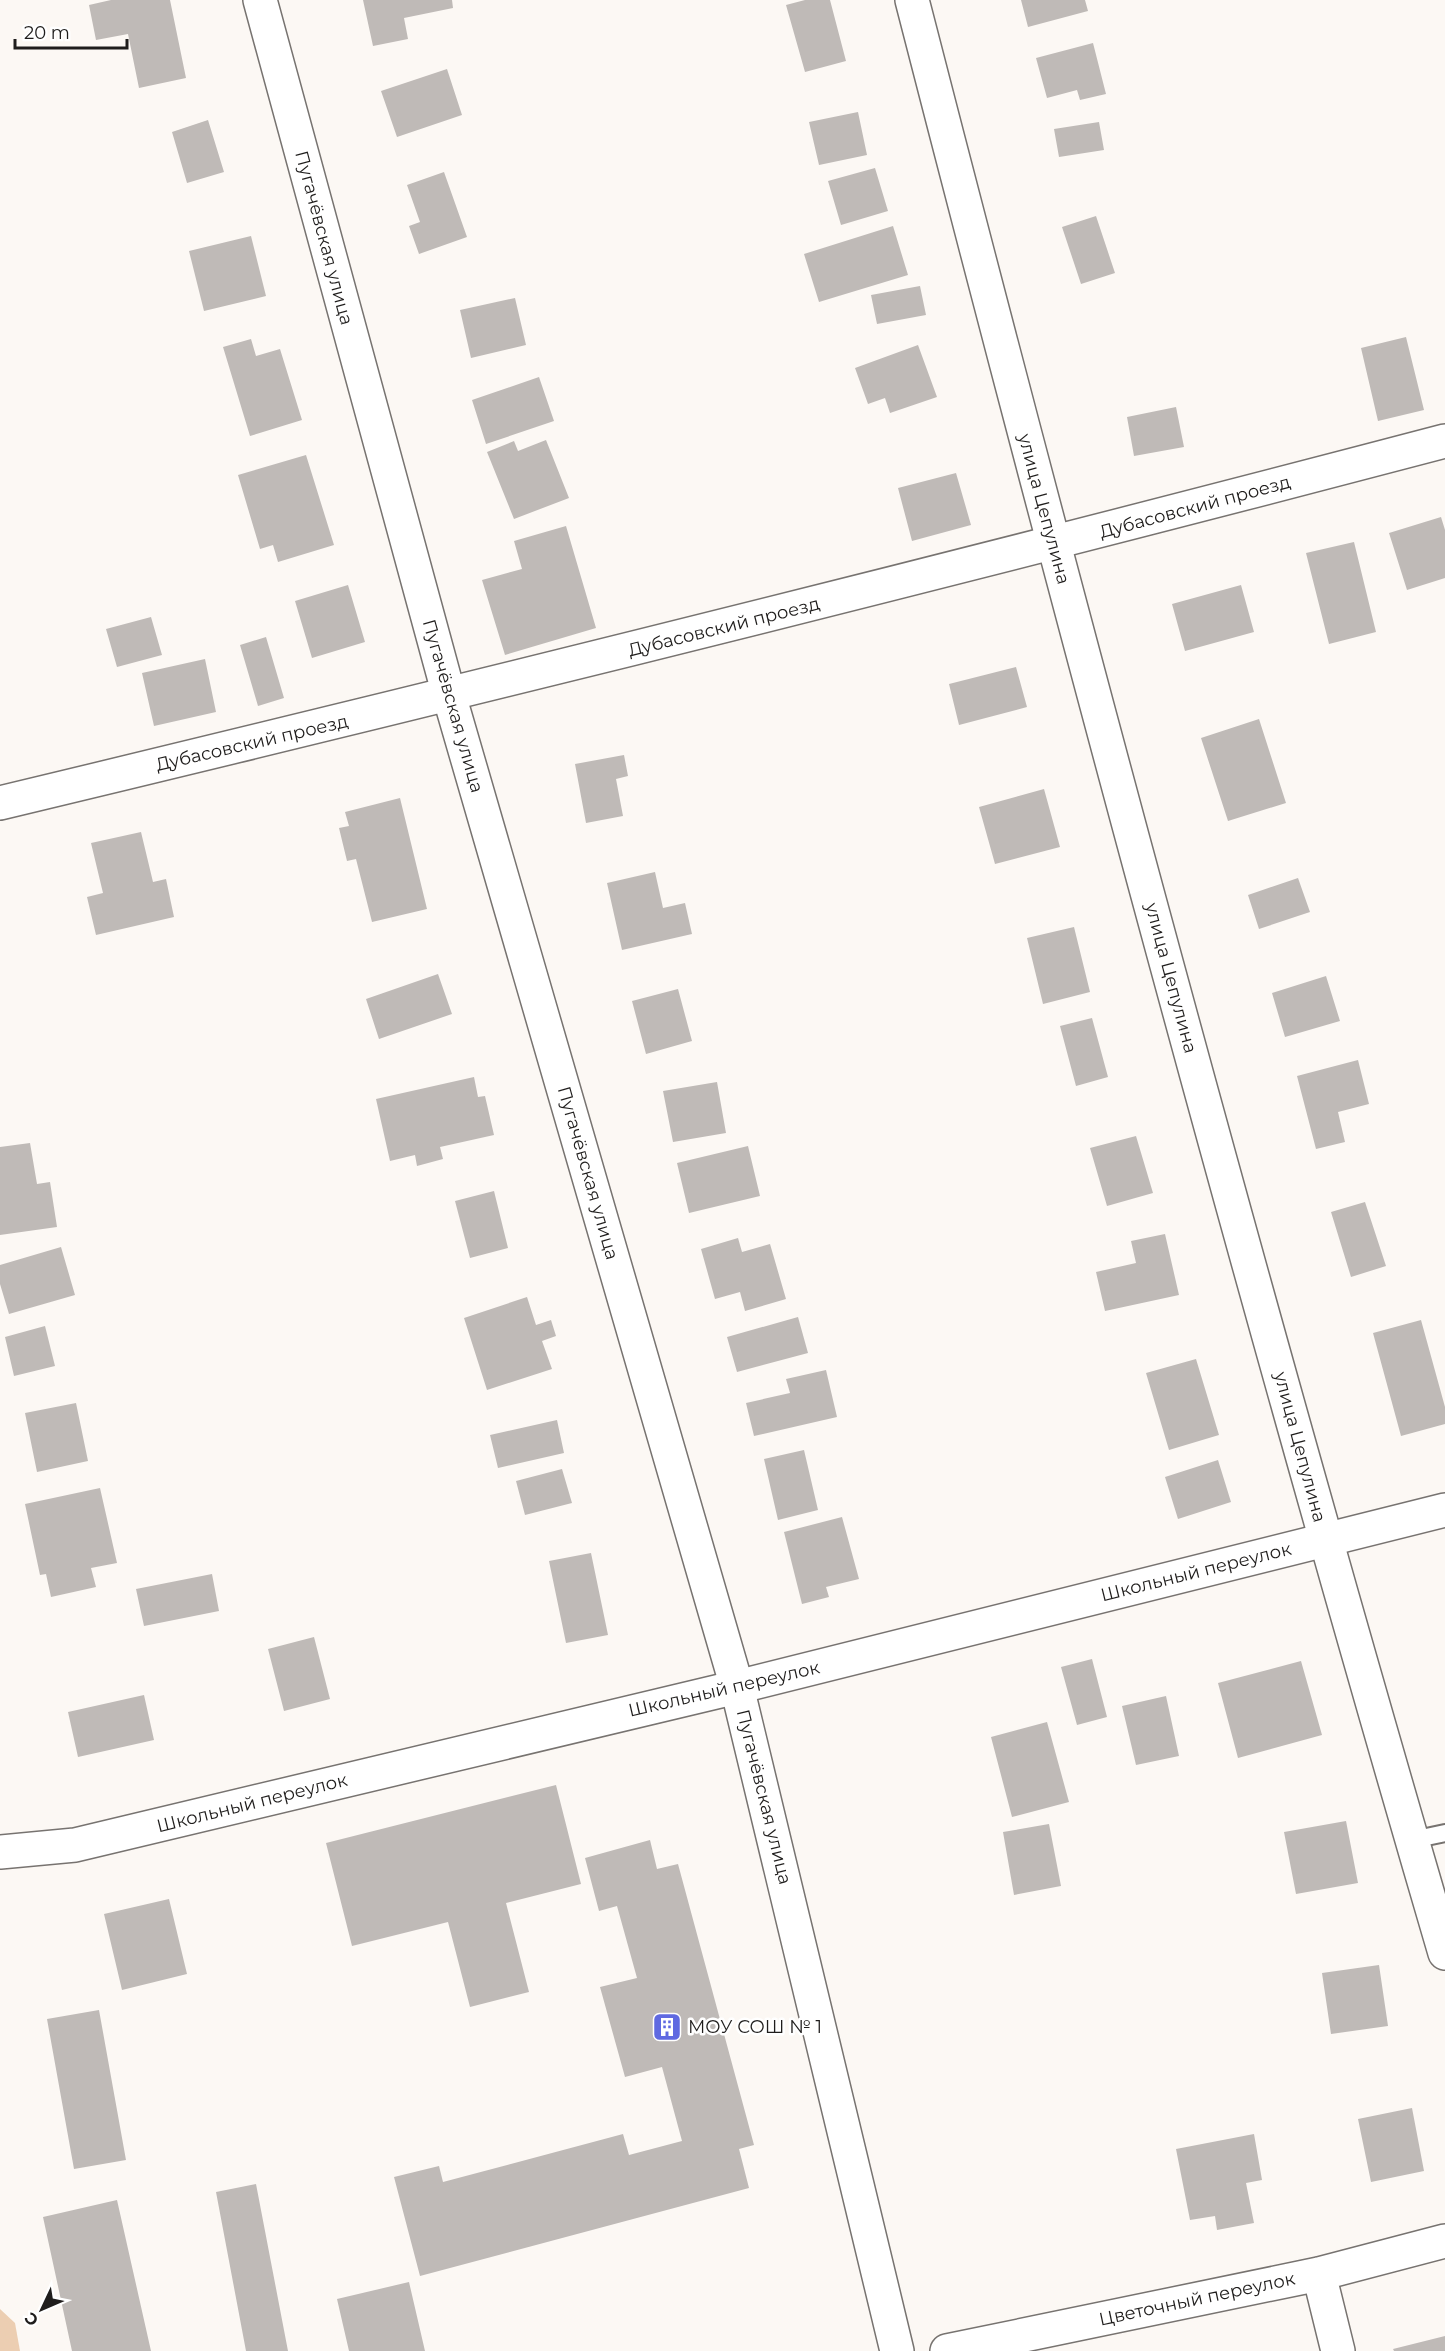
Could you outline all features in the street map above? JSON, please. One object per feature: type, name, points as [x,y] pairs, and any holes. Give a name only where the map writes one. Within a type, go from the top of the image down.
[{"type":"street","name":"Пугачёвская улица","points":[[260,0],[449,695],[737,1687],[897,2351]]},
{"type":"street","name":"улица Цепулина","points":[[912,0],[1052,544],[1325,1540],[1445,1953]]},
{"type":"street","name":"Дубасовский проезд","points":[[0,803],[449,695],[1052,544],[1445,441]]},
{"type":"street","name":"Школьный переулок","points":[[0,1852],[75,1845],[737,1687],[1445,1510]]},
{"type":"street","name":"Цветочный переулок","points":[[947,2351],[1319,2274],[1445,2241]]},
{"type":"street","points":[[1319,2274],[1338,2351]]},
{"type":"lane","points":[[1412,1840],[1445,1833]]},
{"type":"shaded area","points":[[0,2309],[15,2323],[20,2351],[0,2351]]},
{"type":"building","points":[[111,0],[170,0],[186,78],[139,88],[128,34],[96,40],[89,5]]},
{"type":"building","points":[[363,0],[452,0],[453,8],[404,18],[408,39],[373,46]]},
{"type":"building","points":[[805,0],[830,0],[846,61],[805,72],[786,5]]},
{"type":"building","points":[[1021,0],[1085,0],[1088,11],[1028,27]]},
{"type":"building","points":[[1093,43],[1106,94],[1080,100],[1077,90],[1047,98],[1036,58]]},
{"type":"building","points":[[447,69],[462,115],[397,137],[381,91]]},
{"type":"building","points":[[858,112],[867,155],[819,165],[809,122]]},
{"type":"building","points":[[208,120],[224,172],[187,183],[172,132]]},
{"type":"building","points":[[1099,122],[1104,150],[1059,157],[1054,129]]},
{"type":"building","points":[[875,168],[888,211],[841,225],[828,181]]},
{"type":"building","points":[[444,172],[467,237],[419,254],[409,226],[420,222],[407,185]]},
{"type":"building","points":[[1096,216],[1115,273],[1081,284],[1062,227]]},
{"type":"building","points":[[893,226],[908,275],[819,302],[804,254]]},
{"type":"building","points":[[251,236],[266,296],[204,311],[189,251]]},
{"type":"building","points":[[920,286],[926,315],[877,324],[871,295]]},
{"type":"building","points":[[515,298],[526,345],[471,358],[460,310]]},
{"type":"building","points":[[1406,337],[1424,410],[1378,421],[1361,348]]},
{"type":"building","points":[[251,339],[256,356],[280,349],[302,420],[250,436],[223,347]]},
{"type":"building","points":[[918,345],[937,397],[890,413],[885,398],[868,404],[855,368]]},
{"type":"building","points":[[539,377],[554,421],[486,444],[472,400]]},
{"type":"building","points":[[1176,407],[1184,447],[1134,456],[1127,417]]},
{"type":"building","points":[[546,440],[569,498],[514,519],[487,452],[514,441],[518,451]]},
{"type":"building","points":[[306,455],[334,545],[278,562],[273,545],[260,549],[238,475]]},
{"type":"building","points":[[956,473],[971,525],[912,541],[898,488]]},
{"type":"building","points":[[1441,517],[1445,530],[1445,578],[1407,590],[1389,533]]},
{"type":"building","points":[[566,526],[596,628],[505,655],[482,580],[522,569],[514,541]]},
{"type":"building","points":[[1354,542],[1376,632],[1329,644],[1306,553]]},
{"type":"building","points":[[348,585],[365,642],[312,658],[295,601]]},
{"type":"building","points":[[1241,585],[1254,632],[1185,651],[1172,604]]},
{"type":"building","points":[[151,617],[162,655],[117,667],[106,629]]},
{"type":"building","points":[[266,637],[284,698],[258,706],[240,645]]},
{"type":"building","points":[[205,659],[216,712],[154,726],[142,673]]},
{"type":"building","points":[[1016,667],[1027,707],[959,725],[949,684]]},
{"type":"building","points":[[1259,719],[1286,803],[1228,821],[1201,738]]},
{"type":"building","points":[[624,755],[628,776],[616,779],[623,816],[586,823],[575,764]]},
{"type":"building","points":[[1044,789],[1060,847],[995,864],[979,807]]},
{"type":"building","points":[[400,798],[427,909],[372,922],[356,859],[347,861],[339,828],[349,826],[345,812]]},
{"type":"building","points":[[141,832],[153,882],[166,879],[174,917],[96,935],[87,897],[103,893],[91,843]]},
{"type":"building","points":[[655,872],[663,908],[685,903],[692,934],[622,950],[607,883]]},
{"type":"building","points":[[1298,878],[1310,912],[1259,929],[1248,895]]},
{"type":"building","points":[[1074,927],[1090,992],[1043,1004],[1027,938]]},
{"type":"building","points":[[438,974],[452,1014],[379,1039],[366,999]]},
{"type":"building","points":[[1326,976],[1340,1021],[1285,1037],[1272,993]]},
{"type":"building","points":[[678,989],[692,1041],[646,1054],[632,1001]]},
{"type":"building","points":[[1092,1018],[1108,1077],[1076,1086],[1060,1026]]},
{"type":"building","points":[[1358,1060],[1369,1104],[1338,1112],[1345,1142],[1316,1149],[1297,1076]]},
{"type":"building","points":[[474,1077],[478,1097],[485,1096],[494,1135],[440,1147],[443,1159],[417,1166],[415,1155],[390,1161],[376,1099]]},
{"type":"building","points":[[717,1082],[726,1133],[673,1142],[663,1091]]},
{"type":"building","points":[[1136,1136],[1153,1193],[1107,1206],[1090,1148]]},
{"type":"building","points":[[30,1143],[37,1184],[50,1182],[57,1227],[0,1235],[0,1147]]},
{"type":"building","points":[[748,1146],[760,1196],[689,1213],[677,1163]]},
{"type":"building","points":[[494,1191],[508,1248],[470,1258],[455,1201]]},
{"type":"building","points":[[1365,1202],[1386,1266],[1351,1277],[1331,1212]]},
{"type":"building","points":[[1165,1234],[1179,1295],[1105,1311],[1096,1272],[1136,1263],[1131,1241]]},
{"type":"building","points":[[738,1238],[742,1252],[770,1244],[786,1299],[745,1311],[740,1292],[715,1299],[701,1249]]},
{"type":"building","points":[[61,1247],[75,1295],[9,1314],[0,1284],[0,1265]]},
{"type":"building","points":[[527,1297],[536,1325],[551,1320],[556,1336],[542,1341],[552,1369],[487,1390],[464,1318]]},
{"type":"building","points":[[798,1317],[808,1353],[737,1372],[727,1337]]},
{"type":"building","points":[[1421,1320],[1445,1407],[1445,1424],[1401,1436],[1373,1333]]},
{"type":"building","points":[[45,1326],[55,1366],[14,1376],[5,1337]]},
{"type":"building","points":[[1196,1359],[1219,1435],[1169,1450],[1146,1373]]},
{"type":"building","points":[[826,1370],[837,1417],[754,1436],[746,1403],[790,1393],[786,1379]]},
{"type":"building","points":[[76,1403],[88,1461],[37,1472],[25,1413]]},
{"type":"building","points":[[557,1420],[564,1453],[498,1468],[490,1435]]},
{"type":"building","points":[[804,1450],[818,1510],[778,1520],[764,1459]]},
{"type":"building","points":[[1218,1460],[1231,1502],[1178,1519],[1165,1477]]},
{"type":"building","points":[[562,1469],[572,1503],[525,1515],[516,1481]]},
{"type":"building","points":[[100,1488],[117,1563],[91,1568],[96,1587],[51,1597],[46,1574],[40,1575],[25,1504]]},
{"type":"building","points":[[842,1517],[859,1579],[826,1587],[829,1597],[802,1604],[784,1532]]},
{"type":"building","points":[[591,1553],[608,1635],[566,1643],[549,1561]]},
{"type":"building","points":[[212,1574],[219,1611],[144,1626],[136,1589]]},
{"type":"building","points":[[314,1637],[330,1699],[284,1711],[268,1649]]},
{"type":"building","points":[[1092,1659],[1107,1717],[1077,1725],[1061,1667]]},
{"type":"building","points":[[1301,1661],[1322,1735],[1238,1758],[1218,1683]]},
{"type":"building","points":[[144,1695],[154,1740],[78,1757],[68,1712]]},
{"type":"building","points":[[1166,1696],[1179,1756],[1136,1765],[1122,1706]]},
{"type":"building","points":[[1047,1722],[1069,1802],[1012,1817],[991,1737]]},
{"type":"building","points":[[556,1785],[581,1884],[506,1903],[529,1992],[470,2007],[448,1922],[352,1946],[326,1843]]},
{"type":"building","points":[[1346,1821],[1358,1883],[1296,1894],[1284,1832]]},
{"type":"building","points":[[1049,1824],[1061,1886],[1014,1895],[1003,1832]]},
{"type":"building","name":"МОУ СОШ № 1","points":[[650,1840],[657,1869],[678,1864],[754,2145],[739,2149],[749,2188],[420,2276],[394,2177],[439,2166],[443,2182],[623,2134],[629,2155],[682,2141],[662,2067],[625,2077],[600,1987],[637,1978],[617,1906],[599,1911],[585,1858]]},
{"type":"building","points":[[169,1899],[187,1974],[122,1990],[104,1914]]},
{"type":"building","points":[[1379,1965],[1388,2026],[1331,2034],[1322,1973]]},
{"type":"building","points":[[99,2010],[126,2160],[74,2169],[47,2019]]},
{"type":"building","points":[[1412,2108],[1424,2171],[1371,2182],[1358,2119]]},
{"type":"building","points":[[1254,2134],[1262,2180],[1246,2183],[1254,2223],[1217,2230],[1215,2216],[1190,2220],[1176,2149]]},
{"type":"building","points":[[256,2184],[288,2351],[246,2351],[216,2192]]},
{"type":"building","points":[[117,2200],[151,2351],[72,2351],[43,2217]]},
{"type":"building","points":[[409,2282],[425,2351],[349,2351],[337,2299]]},
{"type":"building","points":[[1445,2336],[1445,2351],[1394,2351],[1393,2349]]},
{"type":"place","name":"МОУ СОШ № 1","points":[[667,2027]]}]
